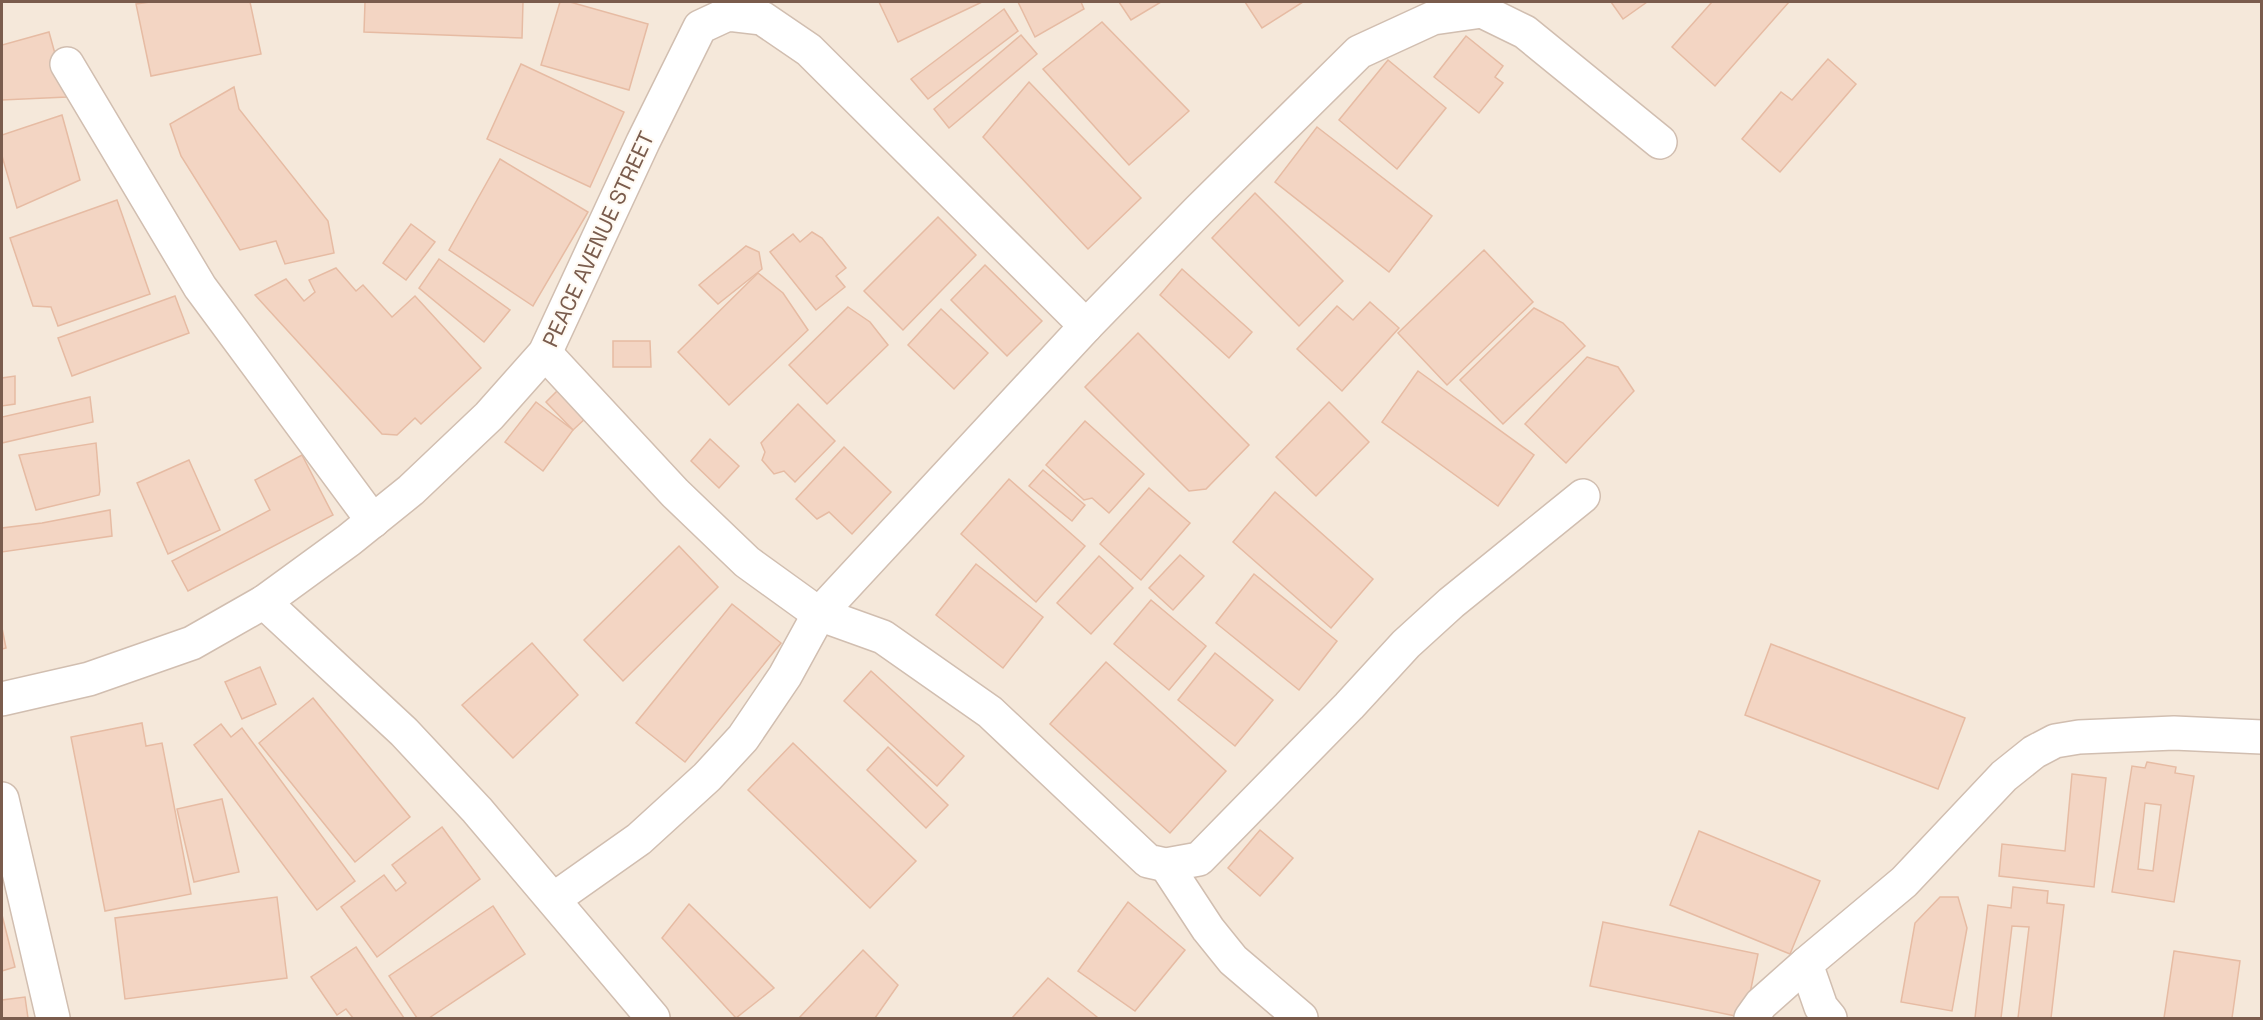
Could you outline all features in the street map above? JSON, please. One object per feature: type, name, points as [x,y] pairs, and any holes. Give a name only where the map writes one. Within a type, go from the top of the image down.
[{"type":"street","points":[[554,899],[639,839],[707,777],[743,738],[785,676],[819,614],[1086,326],[1199,210],[1359,52],[1433,18],[1482,10],[1525,32],[1660,142]]},
{"type":"street","name":"PEACE AVENUE STREET","points":[[2,699],[89,679],[192,644],[264,602],[411,490],[489,416],[545,353],[643,142],[700,27],[728,14],[762,18],[809,50],[1086,326]]},
{"type":"street","points":[[67,64],[200,287],[373,521]]},
{"type":"street","points":[[545,353],[675,493],[747,562],[819,614],[883,637],[990,712],[1148,861],[1166,865],[1199,859],[1349,706],[1406,644],[1451,603],[1583,496]]},
{"type":"street","points":[[264,602],[404,732],[477,810],[653,1018]]},
{"type":"street","points":[[1751,1018],[1761,1004],[1806,964],[1904,882],[2004,776],[2034,752],[2055,741],[2079,737],[2174,733],[2262,737]]},
{"type":"street","points":[[2,799],[53,1018]]},
{"type":"street","points":[[1166,865],[1208,929],[1233,960],[1301,1018]]},
{"type":"street","points":[[1806,964],[1821,1007],[1830,1018]]},
{"type":"shaded area","points":[[2,2],[2261,2],[2261,1018],[2,1018]]},
{"type":"building","points":[[250,2],[261,54],[151,76],[136,4]]},
{"type":"building","points":[[365,2],[523,2],[522,38],[364,32]]},
{"type":"building","points":[[560,2],[570,2],[648,24],[629,90],[541,65]]},
{"type":"building","points":[[879,2],[982,2],[898,42]]},
{"type":"building","points":[[1018,2],[1081,2],[1084,9],[1035,37]]},
{"type":"building","points":[[1119,2],[1161,2],[1131,20]]},
{"type":"building","points":[[1245,2],[1303,2],[1262,28]]},
{"type":"building","points":[[1611,2],[1647,2],[1623,19]]},
{"type":"building","points":[[1712,2],[1789,2],[1715,86],[1672,47]]},
{"type":"building","points":[[1004,9],[1018,31],[928,99],[911,79]]},
{"type":"building","points":[[1102,22],[1189,111],[1129,165],[1043,69]]},
{"type":"building","points":[[49,32],[67,97],[2,100],[2,45]]},
{"type":"building","points":[[1021,35],[1037,54],[949,128],[934,109]]},
{"type":"building","points":[[1466,36],[1503,66],[1495,77],[1503,83],[1479,113],[1434,77]]},
{"type":"building","points":[[1828,59],[1856,84],[1780,172],[1742,139],[1781,92],[1792,100]]},
{"type":"building","points":[[1388,60],[1446,108],[1397,169],[1339,120]]},
{"type":"building","points":[[521,64],[624,112],[590,187],[487,139]]},
{"type":"building","points":[[1029,82],[1141,198],[1088,249],[983,137]]},
{"type":"building","points":[[234,87],[239,109],[328,221],[334,253],[285,264],[276,241],[240,250],[181,156],[170,124]]},
{"type":"building","points":[[62,115],[80,180],[17,208],[2,156],[2,135]]},
{"type":"building","points":[[1317,127],[1432,216],[1389,272],[1275,182]]},
{"type":"building","points":[[500,159],[588,212],[533,306],[449,250]]},
{"type":"building","points":[[1255,193],[1343,281],[1299,326],[1212,238]]},
{"type":"building","points":[[117,200],[150,294],[58,326],[51,307],[33,306],[10,238]]},
{"type":"building","points":[[938,217],[976,255],[903,330],[864,291]]},
{"type":"building","points":[[411,224],[435,242],[406,280],[383,263]]},
{"type":"building","points":[[812,232],[822,238],[846,268],[836,276],[845,287],[816,310],[770,252],[793,234],[800,242]]},
{"type":"building","points":[[746,246],[759,252],[762,269],[718,304],[699,285]]},
{"type":"building","points":[[1484,250],[1533,302],[1447,385],[1398,333]]},
{"type":"building","points":[[439,259],[510,310],[484,342],[419,288]]},
{"type":"building","points":[[985,265],[1042,321],[1007,356],[951,300]]},
{"type":"building","points":[[336,268],[356,291],[363,285],[392,317],[415,296],[481,368],[421,424],[415,418],[397,435],[382,434],[255,295],[286,279],[304,301],[315,292],[309,280]]},
{"type":"building","points":[[1182,269],[1252,332],[1229,358],[1160,295]]},
{"type":"building","points":[[758,273],[783,293],[808,330],[729,405],[678,352]]},
{"type":"building","points":[[175,296],[189,333],[72,376],[58,338]]},
{"type":"building","points":[[1370,302],[1399,328],[1342,391],[1297,349],[1337,306],[1353,320]]},
{"type":"building","points":[[848,307],[870,322],[888,345],[827,404],[789,365]]},
{"type":"building","points":[[1534,308],[1563,323],[1585,346],[1503,424],[1460,380]]},
{"type":"building","points":[[941,309],[988,353],[954,389],[908,345]]},
{"type":"building","points":[[1138,333],[1249,445],[1206,489],[1189,491],[1085,387]]},
{"type":"building","points":[[613,341],[650,341],[651,367],[613,367]]},
{"type":"building","points":[[1587,357],[1618,367],[1634,391],[1566,463],[1525,424]]},
{"type":"building","points":[[1418,371],[1534,455],[1498,506],[1382,422]]},
{"type":"building","points":[[15,376],[15,404],[2,406],[2,378]]},
{"type":"building","points":[[561,387],[588,416],[573,430],[546,402]]},
{"type":"building","points":[[90,397],[93,422],[2,443],[2,417]]},
{"type":"building","points":[[536,402],[573,430],[543,471],[505,442]]},
{"type":"building","points":[[1329,402],[1369,442],[1316,496],[1276,457]]},
{"type":"building","points":[[798,404],[835,441],[795,482],[784,471],[774,474],[762,460],[765,452],[761,443]]},
{"type":"building","points":[[1085,421],[1144,474],[1109,513],[1092,498],[1084,500],[1046,465]]},
{"type":"building","points":[[710,439],[739,466],[719,488],[691,461]]},
{"type":"building","points":[[96,443],[99,495],[36,510],[19,455]]},
{"type":"building","points":[[844,447],[891,492],[852,534],[829,512],[817,519],[796,499]]},
{"type":"building","points":[[302,455],[333,515],[188,591],[172,561],[270,510],[255,480]]},
{"type":"building","points":[[189,460],[220,530],[168,554],[137,483]]},
{"type":"building","points":[[1043,470],[1085,505],[1072,521],[1029,486]]},
{"type":"building","points":[[1009,479],[1085,546],[1036,602],[961,534]]},
{"type":"building","points":[[1149,488],[1190,523],[1141,580],[1100,544]]},
{"type":"building","points":[[1275,492],[1373,579],[1331,628],[1233,542]]},
{"type":"building","points":[[110,510],[112,536],[2,552],[2,528]]},
{"type":"building","points":[[679,546],[718,587],[623,681],[584,640]]},
{"type":"building","points":[[1180,555],[1204,576],[1173,610],[1149,588]]},
{"type":"building","points":[[1099,556],[1133,588],[1091,634],[1057,603]]},
{"type":"building","points":[[976,564],[1043,617],[1003,668],[936,615]]},
{"type":"building","points":[[1254,574],[1337,641],[1299,690],[1216,623]]},
{"type":"building","points":[[1151,600],[1206,646],[1169,690],[1114,644]]},
{"type":"building","points":[[732,604],[781,643],[685,762],[636,723]]},
{"type":"building","points":[[2,628],[6,648],[2,649]]},
{"type":"building","points":[[532,643],[578,695],[513,758],[462,705]]},
{"type":"building","points":[[1771,644],[1965,718],[1938,789],[1745,715]]},
{"type":"building","points":[[1215,653],[1273,700],[1235,746],[1178,700]]},
{"type":"building","points":[[1106,662],[1226,771],[1170,833],[1050,724]]},
{"type":"building","points":[[260,667],[276,704],[242,719],[225,682]]},
{"type":"building","points":[[871,671],[964,756],[937,786],[844,701]]},
{"type":"building","points":[[313,698],[410,817],[355,862],[259,743]]},
{"type":"building","points":[[142,723],[146,746],[162,743],[191,894],[105,911],[71,737]]},
{"type":"building","points":[[221,724],[231,737],[242,728],[355,881],[317,910],[194,745]]},
{"type":"building","points":[[793,743],[916,861],[870,908],[748,790]]},
{"type":"building","points":[[888,747],[948,805],[926,828],[867,770]]},
{"type":"building","points":[[2147,762],[2176,767],[2175,773],[2194,776],[2174,902],[2112,892],[2132,766],[2145,768]],"holes":[[[2145,803],[2161,805],[2153,871],[2138,869]]]},
{"type":"building","points":[[2072,774],[2106,778],[2094,887],[1999,876],[2002,844],[2065,851]]},
{"type":"building","points":[[222,799],[239,872],[194,882],[177,809]]},
{"type":"building","points":[[442,827],[480,879],[377,957],[341,907],[384,875],[396,891],[406,883],[392,865]]},
{"type":"building","points":[[1260,830],[1293,858],[1260,896],[1228,868]]},
{"type":"building","points":[[1699,831],[1820,881],[1790,954],[1670,905]]},
{"type":"building","points":[[2013,887],[2048,891],[2047,903],[2064,905],[2051,1018],[2018,1018],[2029,927],[2012,926],[2001,1018],[1975,1018],[1988,905],[2011,908]]},
{"type":"building","points":[[277,897],[287,978],[125,999],[115,918]]},
{"type":"building","points":[[1940,897],[1958,897],[1967,928],[1952,1011],[1901,1002],[1915,923]]},
{"type":"building","points":[[1128,902],[1185,950],[1135,1011],[1078,971]]},
{"type":"building","points":[[689,904],[774,988],[736,1018],[662,938]]},
{"type":"building","points":[[493,906],[525,954],[429,1018],[417,1018],[389,976]]},
{"type":"building","points":[[2,915],[15,967],[2,971]]},
{"type":"building","points":[[1603,922],[1758,954],[1745,1018],[1590,986]]},
{"type":"building","points":[[356,947],[404,1018],[353,1018],[346,1009],[337,1015],[311,977]]},
{"type":"building","points":[[863,950],[898,985],[875,1018],[799,1018]]},
{"type":"building","points":[[2174,951],[2240,961],[2232,1018],[2164,1018]]},
{"type":"building","points":[[1048,978],[1097,1017],[1012,1018]]},
{"type":"building","points":[[25,997],[28,1018],[2,1018],[2,1000]]}]
